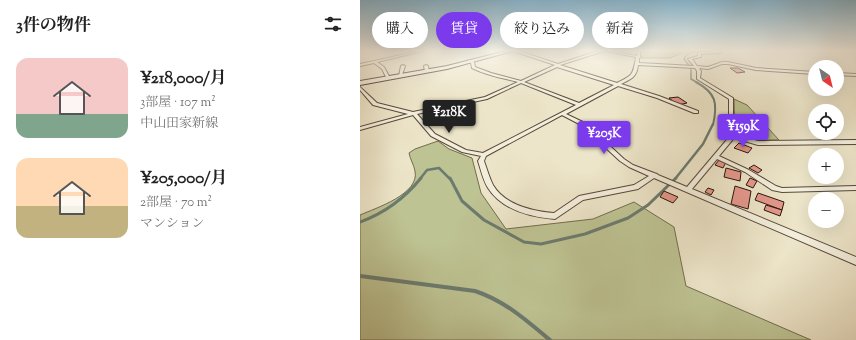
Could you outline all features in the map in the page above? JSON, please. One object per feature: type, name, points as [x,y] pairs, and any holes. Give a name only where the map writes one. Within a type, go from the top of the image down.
[{"type":"main road","points":[[360,83],[443,66]]},
{"type":"street","points":[[380,66],[383,68],[388,78]]},
{"type":"street","points":[[400,75],[403,66]]},
{"type":"street","points":[[473,66],[473,68],[480,71],[520,82],[580,106]]},
{"type":"street","points":[[360,129],[414,114],[486,98],[556,66]]},
{"type":"street","points":[[561,66],[658,97],[696,112]]},
{"type":"street","points":[[637,66],[632,77],[580,106],[484,155],[481,160],[491,187],[507,203],[518,209],[545,216],[555,216],[580,198],[636,187],[655,175]]},
{"type":"street","points":[[674,66],[708,68],[714,66]]},
{"type":"street","points":[[741,66],[756,69],[808,73]]},
{"type":"street","points":[[696,67],[698,71],[698,78],[731,98],[730,131],[733,136],[758,143],[856,142]]},
{"type":"street","points":[[844,74],[856,75]]},
{"type":"street","points":[[360,88],[375,104],[414,114],[433,136],[464,151],[484,155]]},
{"type":"street","points":[[563,114],[583,124],[622,160],[856,261]]},
{"type":"street","points":[[689,189],[733,136]]},
{"type":"street","points":[[716,157],[748,171],[774,188],[782,190],[856,188]]},
{"type":"green space","points":[[734,99],[747,105],[779,140],[756,140],[735,134]]},
{"type":"green space","points":[[438,141],[449,149],[472,158],[481,193],[506,229],[593,219],[634,202],[674,227],[686,286],[811,340],[360,340],[360,215],[386,204],[411,187],[415,179],[415,171],[409,153],[415,149]]},
{"type":"building","points":[[730,68],[738,68],[745,72],[737,73]]},
{"type":"building","points":[[678,97],[687,103],[678,105],[669,98]]},
{"type":"building","points":[[739,143],[752,148],[748,153],[734,148]]},
{"type":"building","points":[[719,160],[726,162],[723,168],[715,165]]},
{"type":"building","points":[[754,165],[762,170],[758,173],[749,168]]},
{"type":"building","points":[[726,168],[741,172],[740,181],[724,177]]},
{"type":"building","points":[[750,178],[757,181],[753,188],[746,185]]},
{"type":"building","points":[[735,186],[751,191],[748,209],[731,204]]},
{"type":"building","points":[[708,188],[714,190],[711,195],[705,192]]},
{"type":"building","points":[[664,191],[678,197],[673,203],[660,197]]},
{"type":"building","points":[[758,193],[784,202],[782,210],[755,200]]},
{"type":"building","points":[[766,205],[782,210],[780,216],[764,210]]},
{"type":"waterway","points":[[689,66],[691,68],[691,79],[698,83]]},
{"type":"waterway","points":[[696,82],[708,90],[714,99],[715,117],[713,125]]},
{"type":"waterway","points":[[675,179],[703,144],[713,124]]},
{"type":"waterway","points":[[420,179],[427,170],[439,168],[450,179]]},
{"type":"waterway","points":[[360,222],[386,210],[401,199],[421,178]]},
{"type":"waterway","points":[[450,178],[462,201],[484,220],[524,242],[541,244],[585,234],[628,218],[648,205],[675,179]]},
{"type":"waterway","points":[[360,276],[475,291],[506,306],[524,318],[550,340]]}]
